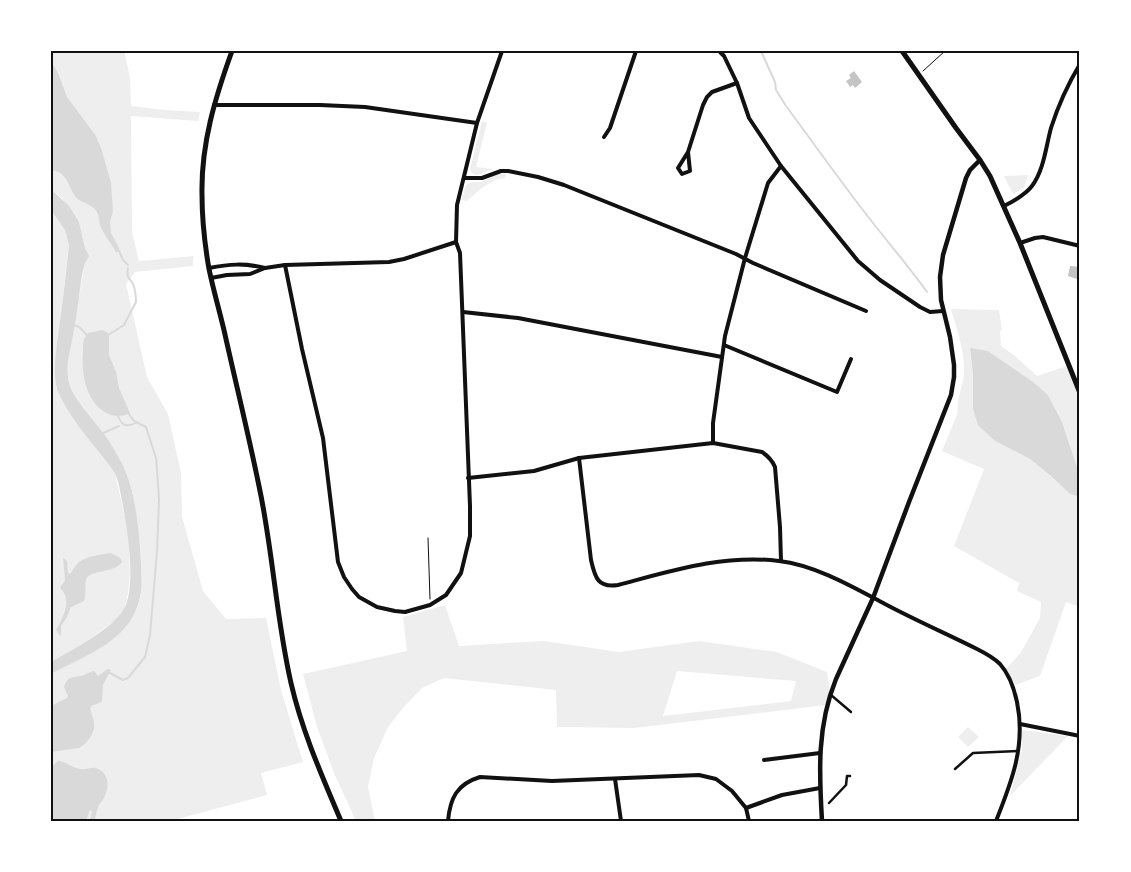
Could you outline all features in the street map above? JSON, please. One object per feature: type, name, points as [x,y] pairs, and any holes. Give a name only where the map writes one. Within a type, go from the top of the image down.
[{"type":"main road","points":[[232,51],[214,105],[205,145],[202,171],[203,214],[209,268],[260,488],[284,652],[291,683],[313,754],[341,821]]},
{"type":"main road","points":[[902,51],[990,176],[1020,243],[1080,393]]},
{"type":"street","points":[[285,265],[322,438],[338,562],[344,578],[360,597],[376,606],[405,612],[430,605],[446,595],[461,573],[470,536],[463,312],[460,253],[456,242],[457,205],[477,123],[502,51]]},
{"type":"street","points":[[604,137],[610,128],[636,51]]},
{"type":"street","points":[[720,51],[737,83],[750,118],[781,166],[858,261],[880,280],[920,307],[930,312],[943,312]]},
{"type":"street","points":[[1004,206],[1031,188],[1038,176],[1060,104],[1080,64]]},
{"type":"street","points":[[688,152],[690,171],[682,174],[678,168],[688,152],[707,97],[712,92],[737,83]]},
{"type":"street","points":[[214,105],[320,104],[365,107],[477,123]]},
{"type":"street","points":[[822,821],[820,753],[823,721],[830,694],[873,598],[953,386],[952,352],[941,300],[940,276],[943,255],[966,178],[970,170],[980,160]]},
{"type":"street","points":[[713,443],[713,423],[725,336],[745,258],[768,183],[781,166]]},
{"type":"street","points":[[464,178],[482,178],[501,171],[538,177],[736,254],[753,263],[866,310]]},
{"type":"street","points":[[1020,243],[1043,237],[1080,246]]},
{"type":"street","points":[[211,278],[250,274],[265,268],[285,265],[404,260],[456,242]]},
{"type":"street","points":[[209,268],[250,264],[265,268]]},
{"type":"street","points":[[463,312],[518,318],[722,356]]},
{"type":"street","points":[[724,346],[837,392],[850,359]]},
{"type":"street","points":[[468,478],[534,471],[579,458],[713,443],[762,452],[773,461],[775,467],[781,561]]},
{"type":"street","points":[[579,458],[591,560],[597,580],[603,585],[618,586],[679,568],[705,563],[736,560],[781,561],[808,568],[834,578],[978,649],[994,659],[1008,676],[1014,691],[1020,724],[1016,767],[996,821]]},
{"type":"street","points":[[830,694],[851,712]]},
{"type":"street","points":[[1020,724],[1080,736]]},
{"type":"street","points":[[955,769],[973,752],[1018,751]]},
{"type":"street","points":[[764,760],[820,753]]},
{"type":"street","points":[[448,821],[449,810],[455,793],[469,780],[480,777],[552,781],[699,774],[716,779],[732,791],[746,808],[749,821]]},
{"type":"street","points":[[830,803],[846,785],[847,776],[850,776]]},
{"type":"street","points":[[615,779],[621,821]]},
{"type":"street","points":[[746,808],[782,795],[820,788]]},
{"type":"path","points":[[919,75],[945,51]]},
{"type":"path","points":[[428,538],[430,605]]},
{"type":"shaded area","points":[[51,51],[124,51],[130,77],[131,106],[200,112],[198,121],[131,116],[132,232],[139,261],[194,256],[193,266],[135,272],[126,284],[147,377],[168,414],[181,473],[182,517],[203,591],[226,619],[266,618],[281,690],[303,762],[261,773],[267,795],[170,821],[51,821],[51,674],[115,638],[131,620],[136,611],[142,585],[138,523],[133,495],[125,469],[113,448],[76,398],[68,379],[69,352],[87,252],[79,222],[61,197],[51,189]]},
{"type":"shaded area","points":[[51,61],[58,73],[67,97],[96,136],[102,151],[111,183],[113,211],[110,222],[111,233],[119,248],[118,252],[116,252],[103,232],[96,211],[75,196],[62,175],[51,170]]},
{"type":"shaded area","points":[[482,121],[487,123],[476,167],[493,169],[476,175],[470,169]]},
{"type":"shaded area","points":[[498,174],[506,174],[505,178],[489,183],[467,201],[461,200],[467,184],[481,182]]},
{"type":"shaded area","points":[[1028,175],[1024,188],[1013,194],[1004,176]]},
{"type":"shaded area","points":[[51,189],[69,206],[79,222],[85,248],[89,256],[82,275],[68,361],[69,384],[77,399],[113,448],[129,480],[138,522],[142,584],[136,611],[116,637],[99,649],[51,674],[51,662],[99,633],[122,612],[127,602],[129,589],[130,558],[120,490],[114,472],[79,427],[57,389],[55,358],[69,245],[65,230],[51,210]]},
{"type":"shaded area","points":[[51,210],[65,230],[69,245],[56,356],[57,388],[115,474],[126,521],[130,573],[124,610],[118,618],[87,641],[51,662]]},
{"type":"shaded area","points":[[951,309],[999,310],[1002,330],[1000,331],[1001,346],[1037,376],[1067,366],[1080,399],[1080,476],[1062,422],[1048,395],[988,351],[970,349],[973,375],[995,441],[1030,459],[1070,494],[1080,497],[1080,607],[1066,602],[1040,676],[1015,685],[1006,669],[1021,652],[1040,618],[1041,602],[1017,591],[1019,583],[954,546],[984,469],[942,451],[958,412],[958,402],[964,374],[962,349]]},
{"type":"shaded area","points":[[102,330],[107,332],[109,337],[109,355],[116,372],[119,388],[130,413],[124,415],[116,416],[103,411],[91,397],[84,379],[84,339],[88,333]]},
{"type":"shaded area","points":[[970,348],[988,351],[1033,382],[1048,395],[1062,422],[1080,476],[1080,497],[1070,494],[1030,459],[995,441],[978,425],[973,409],[973,375]]},
{"type":"shaded area","points":[[110,553],[119,557],[122,562],[118,566],[88,577],[85,583],[84,601],[71,607],[61,626],[60,636],[56,630],[66,609],[66,598],[60,588],[65,579],[63,558],[67,561],[68,573],[70,574],[80,561]]},
{"type":"shaded area","points":[[445,605],[459,646],[544,641],[619,652],[699,641],[777,652],[827,672],[830,691],[826,705],[634,728],[557,727],[556,690],[444,678],[422,688],[388,727],[374,758],[368,787],[375,821],[356,821],[334,773],[317,727],[303,674],[407,651],[403,617]],"holes":[[[677,671],[796,681],[791,701],[663,716]]]},
{"type":"shaded area","points":[[108,669],[111,670],[103,685],[102,701],[90,708],[94,722],[91,736],[79,748],[51,752],[51,706],[67,698],[64,687],[67,681],[70,678],[94,671],[98,676]]},
{"type":"shaded area","points":[[968,727],[979,737],[968,747],[958,737]]},
{"type":"shaded area","points":[[1022,730],[1068,736],[1010,796],[1022,749]]},
{"type":"shaded area","points":[[58,761],[80,769],[96,768],[103,772],[108,783],[107,791],[98,807],[95,821],[90,821],[92,812],[90,810],[86,821],[51,821],[51,767]]},
{"type":"building","points":[[854,71],[862,82],[855,88],[853,85],[850,87],[846,81],[851,78],[849,75]]},
{"type":"building","points":[[1070,266],[1080,267],[1080,280],[1068,276]]},
{"type":"waterway","points":[[761,51],[775,82],[776,90],[786,106],[927,292]]},
{"type":"waterway","points":[[119,251],[123,260],[128,265]]},
{"type":"waterway","points":[[108,335],[124,325],[136,302],[134,286],[128,276],[128,268]]},
{"type":"waterway","points":[[74,325],[86,334]]},
{"type":"waterway","points":[[110,673],[123,680],[128,678],[145,657],[150,635],[157,551],[159,500],[156,458],[146,427],[134,421],[129,414]]},
{"type":"waterway","points":[[118,416],[125,425],[137,422]]},
{"type":"waterway","points":[[101,434],[119,426]]}]
